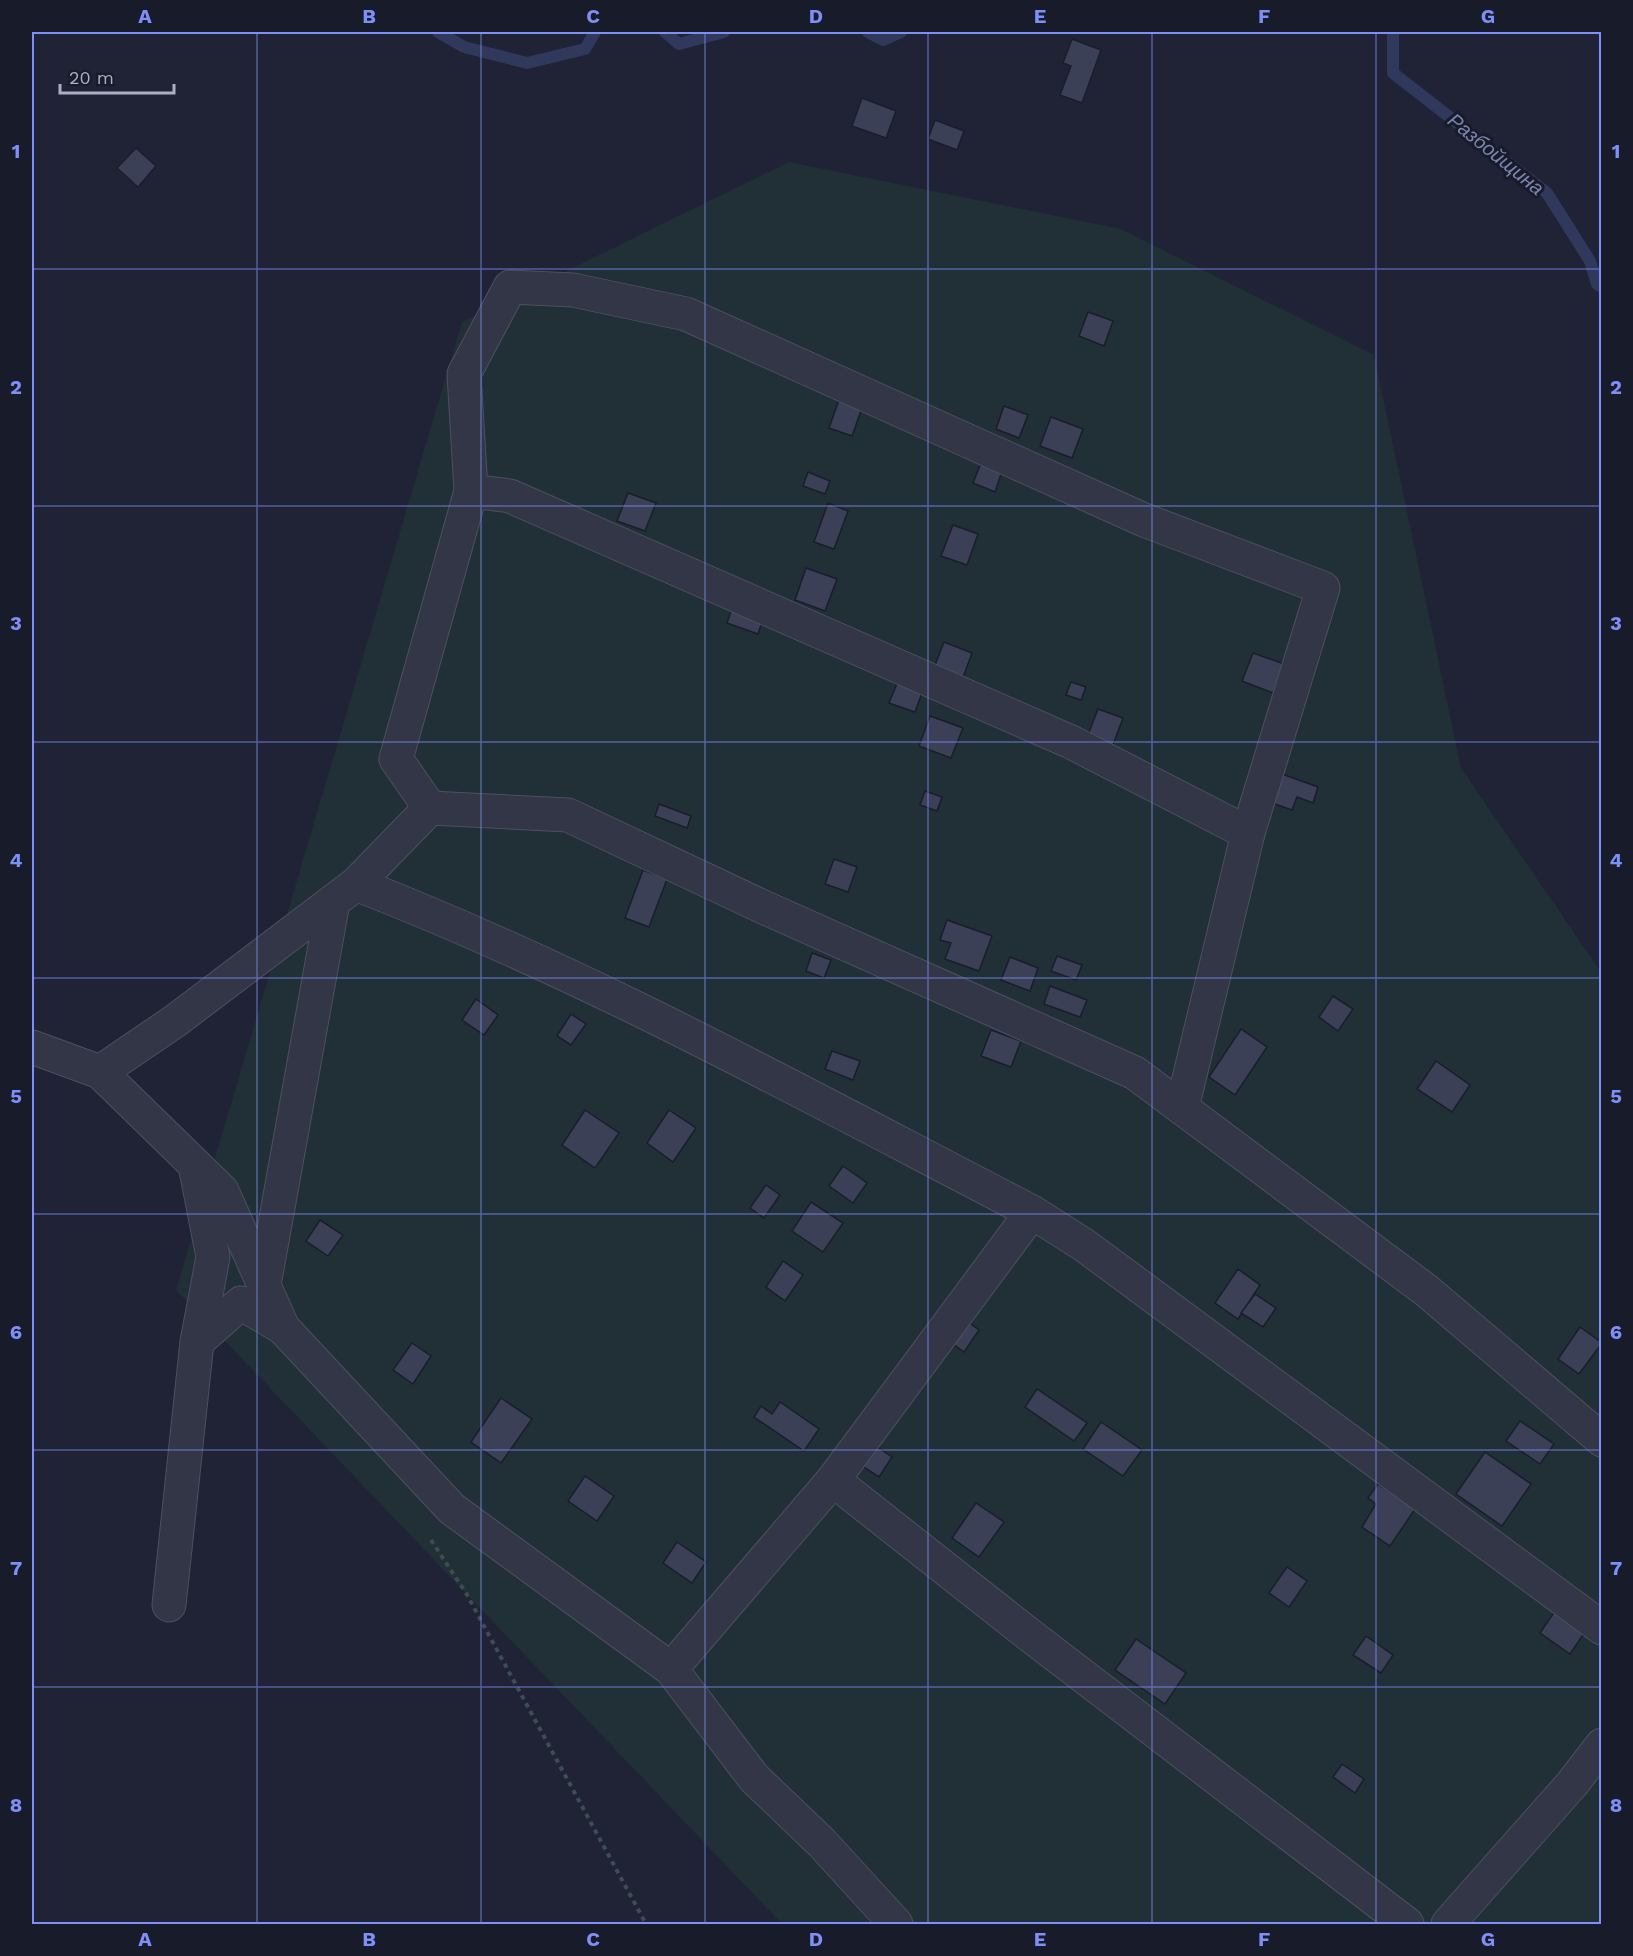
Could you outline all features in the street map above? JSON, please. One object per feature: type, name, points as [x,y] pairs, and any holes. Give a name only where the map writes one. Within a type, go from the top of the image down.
[{"type":"lane","points":[[430,808],[396,759],[471,490],[464,374],[510,287],[573,290],[686,314],[1144,520],[1323,588],[1248,833],[1182,1107]]},
{"type":"lane","points":[[471,490],[510,496],[1071,742],[1248,833]]},
{"type":"lane","points":[[100,1072],[175,1021],[345,893],[430,808],[568,815],[761,906],[1135,1073],[1427,1291],[1602,1440]]},
{"type":"lane","points":[[345,893],[426,911],[592,986],[1032,1212],[1084,1245],[1602,1628]]},
{"type":"lane","points":[[264,1285],[345,893]]},
{"type":"lane","points":[[32,1047],[100,1072],[222,1191],[283,1328]]},
{"type":"lane","points":[[169,1605],[197,1342],[213,1257],[195,1165]]},
{"type":"lane","points":[[671,1669],[833,1480],[1032,1212]]},
{"type":"lane","points":[[197,1342],[241,1303],[283,1328],[452,1509],[671,1669],[754,1778],[822,1843],[896,1924]]},
{"type":"lane","points":[[833,1480],[1027,1633],[1407,1924]]},
{"type":"lane","points":[[1448,1924],[1572,1784],[1602,1745]]},
{"type":"path","points":[[427,1534],[466,1593],[646,1924]]},
{"type":"shaded area","points":[[789,162],[1121,229],[1374,355],[1461,768],[1601,972],[1601,1924],[782,1924],[176,1290],[462,322]]},
{"type":"building","points":[[1072,39],[1101,50],[1082,103],[1060,95],[1071,66],[1063,63]]},
{"type":"building","points":[[862,98],[896,111],[886,138],[852,126]]},
{"type":"building","points":[[935,120],[964,131],[957,150],[928,139]]},
{"type":"building","points":[[136,148],[156,166],[138,187],[117,168]]},
{"type":"building","points":[[1088,312],[1113,321],[1104,346],[1079,336]]},
{"type":"building","points":[[840,397],[863,405],[852,436],[829,428]]},
{"type":"building","points":[[1004,406],[1028,415],[1019,438],[996,429]]},
{"type":"building","points":[[1051,417],[1083,429],[1072,458],[1040,446]]},
{"type":"building","points":[[981,463],[1002,471],[995,492],[973,483]]},
{"type":"building","points":[[808,472],[830,481],[825,494],[803,486]]},
{"type":"building","points":[[628,493],[656,503],[645,531],[617,521]]},
{"type":"building","points":[[828,503],[848,511],[834,549],[814,542]]},
{"type":"building","points":[[953,525],[978,534],[967,565],[941,556]]},
{"type":"building","points":[[806,568],[837,579],[825,611],[795,600]]},
{"type":"building","points":[[734,602],[765,613],[758,634],[727,623]]},
{"type":"building","points":[[944,642],[972,653],[961,683],[932,673]]},
{"type":"building","points":[[1253,653],[1284,664],[1273,693],[1242,681]]},
{"type":"building","points":[[898,681],[923,690],[915,712],[889,703]]},
{"type":"building","points":[[1071,682],[1086,687],[1081,700],[1066,695]]},
{"type":"building","points":[[1098,709],[1123,718],[1111,750],[1086,740]]},
{"type":"building","points":[[930,716],[963,728],[951,758],[919,746]]},
{"type":"building","points":[[1282,774],[1318,787],[1313,803],[1297,797],[1292,810],[1272,803]]},
{"type":"building","points":[[925,791],[942,797],[937,811],[920,805]]},
{"type":"building","points":[[659,804],[691,816],[687,828],[655,816]]},
{"type":"building","points":[[834,859],[857,867],[848,892],[825,884]]},
{"type":"building","points":[[643,870],[667,879],[649,927],[625,918]]},
{"type":"building","points":[[947,920],[992,936],[979,971],[945,959],[951,943],[940,940]]},
{"type":"building","points":[[812,953],[831,960],[824,978],[806,971]]},
{"type":"building","points":[[1057,956],[1082,965],[1076,980],[1051,971]]},
{"type":"building","points":[[1010,957],[1038,968],[1030,991],[1001,980]]},
{"type":"building","points":[[1050,986],[1087,1000],[1080,1017],[1044,1004]]},
{"type":"building","points":[[1333,996],[1353,1009],[1338,1031],[1319,1017]]},
{"type":"building","points":[[476,999],[498,1015],[484,1035],[462,1020]]},
{"type":"building","points":[[571,1014],[586,1024],[571,1045],[557,1036]]},
{"type":"building","points":[[1241,1029],[1267,1047],[1235,1095],[1209,1077]]},
{"type":"building","points":[[991,1030],[1021,1041],[1011,1067],[981,1056]]},
{"type":"building","points":[[832,1051],[860,1061],[853,1080],[825,1069]]},
{"type":"building","points":[[1436,1061],[1470,1085],[1452,1112],[1417,1089]]},
{"type":"building","points":[[585,1110],[619,1133],[595,1168],[562,1145]]},
{"type":"building","points":[[669,1110],[696,1128],[673,1162],[647,1143]]},
{"type":"building","points":[[843,1166],[867,1183],[853,1203],[829,1186]]},
{"type":"building","points":[[766,1185],[780,1195],[764,1218],[750,1208]]},
{"type":"building","points":[[811,1202],[843,1223],[823,1252],[792,1231]]},
{"type":"building","points":[[320,1220],[343,1235],[328,1256],[306,1241]]},
{"type":"building","points":[[783,1261],[803,1275],[785,1301],[766,1287]]},
{"type":"building","points":[[1238,1269],[1260,1285],[1238,1319],[1215,1303]]},
{"type":"building","points":[[1255,1294],[1276,1308],[1263,1327],[1241,1313]]},
{"type":"building","points":[[964,1319],[979,1330],[964,1352],[949,1341]]},
{"type":"building","points":[[1580,1327],[1602,1343],[1579,1374],[1558,1359]]},
{"type":"building","points":[[412,1343],[431,1356],[413,1384],[393,1370]]},
{"type":"building","points":[[1037,1389],[1087,1423],[1074,1441],[1025,1407]]},
{"type":"building","points":[[501,1398],[532,1419],[501,1463],[471,1442]]},
{"type":"building","points":[[780,1402],[819,1429],[804,1451],[754,1417],[761,1406],[772,1414]]},
{"type":"building","points":[[1520,1421],[1554,1444],[1540,1464],[1506,1441]]},
{"type":"building","points":[[1101,1422],[1142,1450],[1123,1476],[1083,1449]]},
{"type":"building","points":[[873,1444],[892,1457],[879,1477],[859,1464]]},
{"type":"building","points":[[1485,1452],[1531,1484],[1502,1526],[1456,1494]]},
{"type":"building","points":[[585,1476],[614,1496],[597,1521],[568,1501]]},
{"type":"building","points":[[1378,1484],[1415,1509],[1390,1546],[1362,1527],[1376,1504],[1368,1498]]},
{"type":"building","points":[[976,1503],[1004,1522],[979,1557],[952,1538]]},
{"type":"building","points":[[677,1542],[706,1562],[692,1583],[663,1563]]},
{"type":"building","points":[[1287,1567],[1307,1581],[1289,1607],[1269,1593]]},
{"type":"building","points":[[1557,1608],[1587,1629],[1570,1654],[1540,1633]]},
{"type":"building","points":[[1366,1636],[1393,1655],[1381,1673],[1353,1655]]},
{"type":"building","points":[[1136,1639],[1186,1673],[1165,1704],[1115,1670]]},
{"type":"building","points":[[1342,1764],[1364,1779],[1355,1793],[1333,1777]]},
{"type":"waterway","name":"Разбойщина","points":[[438,32],[464,47],[527,63],[585,49],[595,32]]},
{"type":"waterway","name":"Разбойщина","points":[[665,32],[679,44],[724,32]]},
{"type":"waterway","name":"Разбойщина","points":[[868,32],[883,40],[901,32]]},
{"type":"waterway","name":"Разбойщина","points":[[1393,32],[1393,73],[1547,193],[1590,261],[1597,284],[1602,287]]}]
